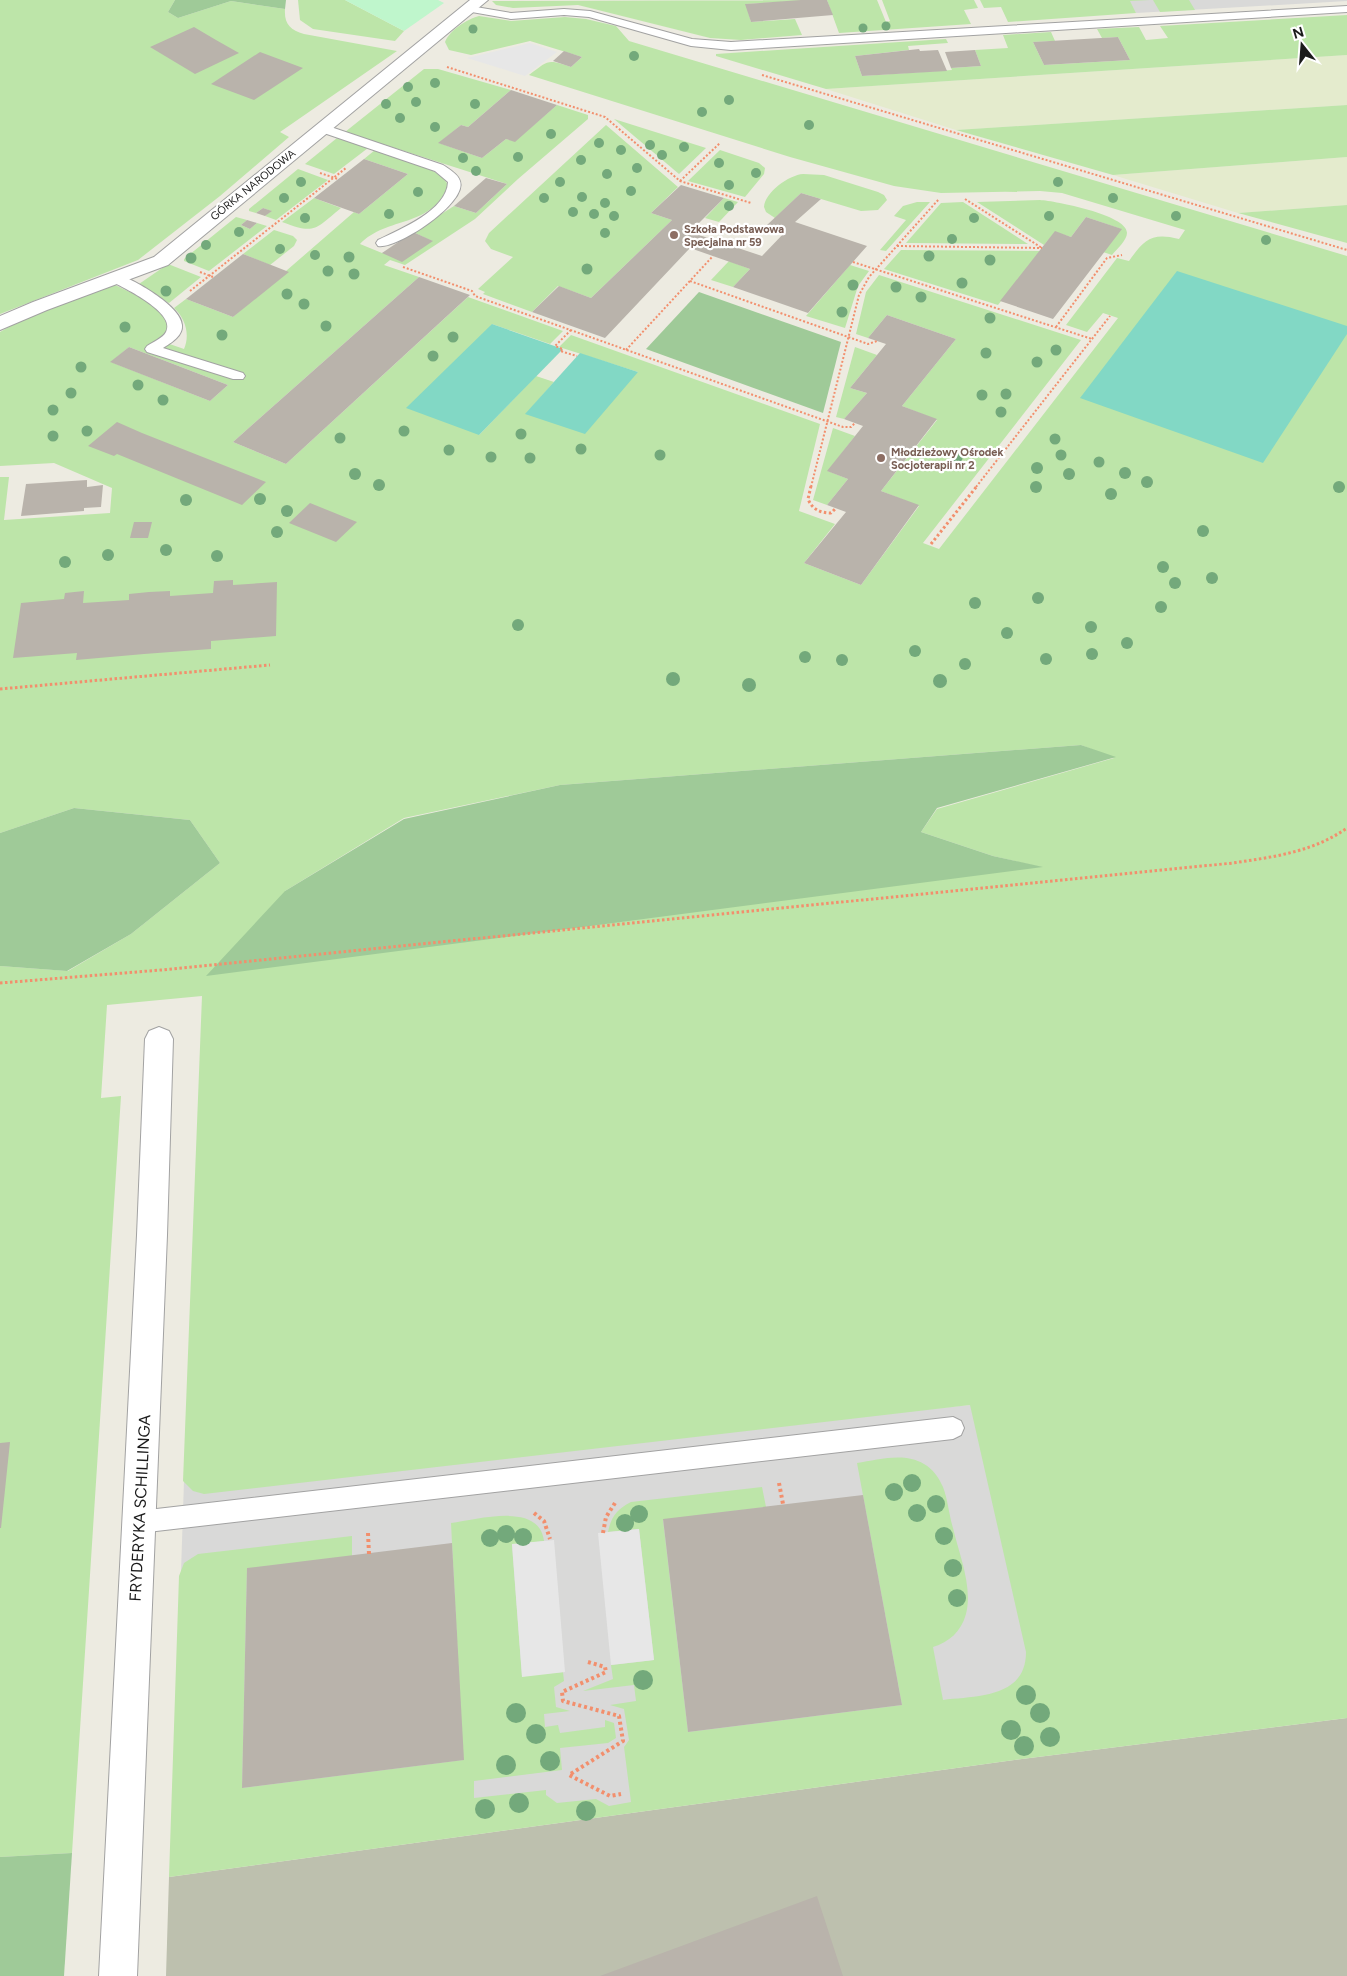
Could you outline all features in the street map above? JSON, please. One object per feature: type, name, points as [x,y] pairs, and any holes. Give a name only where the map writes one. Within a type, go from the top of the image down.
[{"type":"street","name":"GÓRKA NARODOWA","points":[[0,324],[40,306],[161,261],[416,50],[475,4]]},
{"type":"street","name":"FRYDERYKA SCHILLINGA","points":[[118,1976],[140,1522],[159,1039]]},
{"type":"lane","points":[[475,4],[515,16],[564,12],[590,14],[691,42],[731,46],[1347,8]]},
{"type":"lane","points":[[322,128],[439,168],[448,174],[455,184],[451,196],[437,211],[383,243]]},
{"type":"lane","points":[[116,278],[157,302],[167,310],[174,321],[173,333],[152,349],[238,376]]},
{"type":"lane","points":[[140,1522],[953,1428]]},
{"type":"path","points":[[807,89],[1347,250]]},
{"type":"path","points":[[680,181],[720,143]]},
{"type":"path","points":[[167,310],[374,146]]},
{"type":"path","points":[[896,246],[1042,248],[965,198]]},
{"type":"path","points":[[836,508],[831,513],[824,513],[813,508],[808,499],[862,289],[896,246],[939,199]]},
{"type":"path","points":[[1056,327],[1107,258],[1122,255]]},
{"type":"path","points":[[626,350],[713,256]]},
{"type":"path","points":[[853,262],[1092,339]]},
{"type":"path","points":[[402,267],[472,291],[475,296],[828,421],[846,427],[851,427],[855,423]]},
{"type":"path","points":[[690,281],[849,338],[871,345],[877,341]]},
{"type":"path","points":[[931,544],[1110,316]]},
{"type":"path","points":[[571,330],[555,346],[563,349],[560,351],[577,356]]},
{"type":"path","points":[[0,689],[270,665]]},
{"type":"path","points":[[0,983],[161,970],[1233,863],[1274,858],[1310,847],[1341,833],[1347,828]]},
{"type":"path","points":[[778,1479],[783,1504]]},
{"type":"path","points":[[368,1526],[369,1554]]},
{"type":"path","points":[[588,1662],[605,1667],[606,1672],[562,1692],[563,1701],[619,1716],[623,1741],[569,1775],[610,1796],[621,1794]]},
{"type":"shaded area","points":[[1128,0],[1347,0],[1347,1],[1136,13]]},
{"type":"shaded area","points":[[530,43],[557,52],[525,76],[467,58]]},
{"type":"shaded area","points":[[1347,55],[1347,105],[956,130],[826,89]]},
{"type":"shaded area","points":[[1347,157],[1347,205],[1238,213],[1113,175]]},
{"type":"shaded area","points":[[1177,271],[1347,326],[1347,334],[1263,463],[1080,398]]},
{"type":"shaded area","points":[[492,324],[563,349],[479,435],[406,408]]},
{"type":"shaded area","points":[[580,353],[638,372],[585,434],[525,414]]},
{"type":"shaded area","points":[[982,1405],[1062,1752],[171,1875],[184,1481]]},
{"type":"shaded area","points":[[639,1529],[654,1660],[611,1665],[598,1533]]},
{"type":"shaded area","points":[[554,1540],[565,1672],[522,1677],[512,1544]]},
{"type":"shaded area","points":[[1347,1718],[1347,1976],[166,1976],[169,1877],[1007,1761]]},
{"type":"green space","points":[[0,0],[175,0],[168,12],[178,18],[231,1],[285,9],[289,26],[295,31],[304,34],[397,51],[280,132],[289,137],[220,196],[138,260],[0,314]]},
{"type":"green space","points":[[175,0],[286,0],[285,9],[231,1],[178,18],[168,12]]},
{"type":"green space","points":[[298,0],[345,0],[404,31],[395,41],[313,29],[300,20]]},
{"type":"green space","points":[[345,0],[438,0],[444,3],[404,31]]},
{"type":"green space","points":[[818,0],[746,4],[751,22],[795,19],[802,35],[741,40],[710,38],[578,5],[513,8],[496,5],[492,1]]},
{"type":"green space","points":[[827,0],[877,0],[886,22],[890,21],[882,0],[974,0],[978,8],[964,10],[971,24],[839,33]]},
{"type":"green space","points":[[980,0],[1150,0],[1130,1],[1136,13],[1008,22],[1001,7],[984,8]]},
{"type":"green space","points":[[1153,0],[1189,0],[1195,10],[1160,12]]},
{"type":"green space","points":[[1347,15],[1347,55],[826,89],[716,56],[716,54],[946,39],[948,43],[908,46],[909,50],[855,56],[862,76],[952,70],[951,68],[981,66],[975,50],[1008,48],[1003,35],[1051,32],[1055,41],[1033,42],[1044,65],[1130,60],[1118,37],[1102,38],[1097,29],[1139,27],[1146,40],[1168,38],[1160,26]]},
{"type":"green space","points":[[479,16],[511,21],[565,17],[586,19],[616,26],[629,41],[1347,256],[1347,1718],[1007,1761],[169,1877],[179,1576],[184,1563],[198,1554],[352,1536],[352,1556],[247,1569],[242,1788],[463,1760],[451,1523],[506,1516],[519,1517],[531,1521],[540,1529],[544,1541],[512,1545],[522,1676],[563,1672],[564,1681],[554,1687],[556,1707],[570,1711],[544,1714],[545,1727],[558,1725],[560,1733],[605,1727],[605,1720],[614,1723],[616,1738],[608,1743],[560,1748],[562,1770],[474,1781],[474,1798],[546,1790],[546,1795],[557,1803],[596,1799],[609,1806],[631,1802],[624,1747],[629,1740],[624,1709],[610,1705],[636,1701],[634,1685],[583,1691],[613,1679],[611,1665],[654,1660],[639,1529],[608,1532],[615,1514],[631,1502],[762,1487],[766,1507],[663,1520],[688,1732],[902,1705],[857,1463],[891,1458],[916,1460],[933,1471],[943,1487],[967,1582],[968,1604],[964,1620],[958,1631],[949,1639],[933,1647],[943,1700],[984,1695],[997,1692],[1009,1686],[1018,1678],[1024,1667],[1026,1652],[970,1405],[204,1494],[193,1491],[183,1481],[202,996],[107,1005],[101,1098],[121,1096],[72,1853],[0,1857],[0,966],[68,971],[131,934],[220,863],[190,820],[74,808],[0,833],[0,477],[9,477],[4,520],[110,513],[112,488],[54,463],[0,466],[0,332],[37,311],[115,285],[138,296],[164,315],[169,322],[167,332],[158,340],[184,349],[187,338],[186,327],[174,308],[186,299],[233,317],[354,212],[359,214],[408,174],[364,159],[375,150],[426,167],[436,172],[448,185],[441,199],[432,208],[421,215],[371,235],[360,244],[382,253],[432,241],[413,232],[454,206],[476,213],[507,184],[345,132],[424,69],[438,69],[511,90],[468,127],[461,125],[439,143],[482,158],[506,139],[515,141],[557,105],[588,115],[588,119],[475,219],[405,265],[390,260],[384,265],[419,277],[233,442],[286,464],[468,297],[563,331],[550,344],[492,324],[479,435],[536,376],[554,382],[526,414],[638,372],[559,347],[571,335],[820,424],[799,511],[835,524],[804,563],[861,585],[919,506],[881,491],[937,420],[902,406],[956,339],[887,315],[868,338],[856,334],[866,292],[879,275],[1081,340],[923,543],[939,549],[1118,318],[1103,313],[1087,332],[1066,325],[1117,258],[1129,261],[1139,248],[1149,240],[1155,237],[1179,239],[1185,230],[1062,193],[1040,191],[941,193],[894,186],[790,157],[529,75],[549,62],[571,67],[582,57],[530,41],[471,55],[449,50],[445,42],[447,38],[464,22]],"holes":[[[129,347],[228,385],[210,401],[111,362]],[[1081,745],[1114,758],[937,809],[921,832],[993,856],[1040,867],[285,891],[404,818],[560,785]]]},
{"type":"green space","points":[[1347,105],[1347,157],[1113,175],[956,130]]},
{"type":"green space","points":[[614,119],[706,148],[679,174]]},
{"type":"green space","points":[[606,125],[678,187],[651,213],[672,220],[591,298],[558,286],[532,312],[483,294],[485,292],[478,289],[513,257],[491,249],[485,241],[489,233]]},
{"type":"green space","points":[[337,138],[368,148],[334,174],[305,164]]},
{"type":"green space","points":[[720,150],[759,163],[765,168],[764,174],[745,197],[688,181]]},
{"type":"green space","points":[[298,169],[328,180],[276,220],[265,216],[271,211],[263,208],[256,213],[249,211],[249,209]]},
{"type":"green space","points":[[803,174],[824,175],[878,192],[884,195],[887,200],[878,210],[861,211],[801,193],[775,218],[766,212],[764,207],[765,201],[773,190],[791,177]]},
{"type":"green space","points":[[314,198],[341,208],[326,221],[314,228],[302,228],[282,222]]},
{"type":"green space","points":[[724,198],[738,202],[719,222],[705,218]]},
{"type":"green space","points":[[1040,200],[1090,210],[1116,220],[1124,226],[1127,233],[1125,239],[1112,255],[1103,252],[1121,229],[1086,217],[1071,237],[1055,232],[1044,245],[977,202]]},
{"type":"green space","points":[[917,202],[930,202],[886,251],[880,250],[906,220],[894,216],[903,206]]},
{"type":"green space","points":[[963,202],[1028,244],[906,243],[941,203]]},
{"type":"green space","points":[[1347,205],[1347,243],[1238,213]]},
{"type":"green space","points":[[236,217],[247,220],[241,225],[250,229],[257,223],[267,226],[209,271],[184,261],[184,259]]},
{"type":"green space","points":[[274,230],[293,236],[297,240],[294,246],[270,265],[243,254]]},
{"type":"green space","points":[[901,250],[1040,251],[998,305],[884,269]]},
{"type":"green space","points":[[729,261],[750,269],[733,287],[711,280]]},
{"type":"green space","points":[[168,264],[201,277],[169,303],[139,284]]},
{"type":"green space","points":[[850,265],[869,271],[858,286],[845,328],[806,316]]},
{"type":"green space","points":[[699,292],[841,342],[823,413],[646,349]]},
{"type":"green space","points":[[855,347],[877,355],[850,388],[867,393],[844,419],[836,417]]},
{"type":"green space","points":[[833,428],[855,436],[828,471],[848,479],[827,505],[813,500]]},
{"type":"green space","points":[[1081,745],[1116,757],[937,808],[921,832],[993,856],[1043,867],[206,976],[285,891],[404,819],[560,785]]},
{"type":"green space","points":[[74,808],[190,820],[220,863],[131,934],[67,971],[0,966],[0,833]]},
{"type":"green space","points":[[72,1853],[64,1976],[0,1976],[0,1857]]},
{"type":"building","points":[[827,0],[833,15],[751,22],[745,4]]},
{"type":"building","points":[[194,27],[239,53],[195,74],[150,47]]},
{"type":"building","points":[[1118,37],[1130,60],[1044,65],[1033,42]]},
{"type":"building","points":[[919,49],[920,51],[938,50],[947,71],[862,76],[855,56]]},
{"type":"building","points":[[975,50],[981,66],[951,68],[945,52]]},
{"type":"building","points":[[564,51],[582,57],[571,67],[553,61]]},
{"type":"building","points":[[260,52],[303,68],[254,100],[211,84]]},
{"type":"building","points":[[511,90],[557,105],[515,142],[506,139],[482,158],[438,143],[461,125],[468,127]]},
{"type":"building","points":[[364,159],[408,174],[359,214],[314,198]]},
{"type":"building","points":[[486,178],[507,184],[476,213],[454,206]]},
{"type":"building","points":[[681,185],[724,198],[690,232],[762,256],[785,232],[766,226],[801,193],[821,199],[795,222],[867,246],[808,313],[733,287],[750,269],[690,248],[605,338],[532,312],[559,286],[591,298],[672,220],[651,213]]},
{"type":"building","points":[[263,208],[272,211],[265,216],[256,213]]},
{"type":"building","points":[[1086,217],[1122,229],[1053,319],[1000,301],[1055,231],[1071,237]]},
{"type":"building","points":[[247,220],[257,223],[250,229],[241,225]]},
{"type":"building","points":[[413,232],[433,241],[402,262],[382,253]]},
{"type":"building","points":[[243,254],[289,272],[233,317],[186,299]]},
{"type":"building","points":[[419,277],[470,295],[286,464],[233,442]]},
{"type":"building","points":[[887,315],[956,339],[902,406],[937,419],[881,491],[919,505],[861,585],[804,563],[846,512],[827,505],[848,479],[827,471],[863,426],[844,419],[867,393],[850,388],[886,344],[868,338]]},
{"type":"building","points":[[129,347],[228,385],[210,401],[110,362]]},
{"type":"building","points":[[117,422],[266,482],[242,505],[117,454],[114,456],[88,446]]},
{"type":"building","points":[[87,480],[87,487],[103,485],[101,507],[84,508],[84,511],[21,516],[26,484]]},
{"type":"building","points":[[310,503],[357,522],[336,542],[289,523]]},
{"type":"building","points":[[134,522],[152,522],[148,538],[130,538]]},
{"type":"building","points":[[233,580],[233,585],[277,582],[276,636],[211,641],[211,649],[76,660],[77,653],[13,658],[21,603],[64,599],[65,593],[84,591],[83,603],[129,600],[129,594],[149,592],[170,591],[170,596],[213,593],[214,581]]},
{"type":"building","points":[[10,1442],[1,1528],[0,1528],[0,1443]]},
{"type":"building","points":[[863,1495],[902,1705],[688,1732],[663,1519]]},
{"type":"building","points":[[452,1543],[464,1760],[242,1788],[247,1568]]},
{"type":"building","points":[[817,1896],[843,1976],[600,1976]]},
{"type":"place","name":"Szkoła Podstawowa Specjalna nr 59","points":[[674,235]]},
{"type":"place","name":"Młodzieżowy Ośrodek Socjoterapii nr 2","points":[[881,458]]}]
